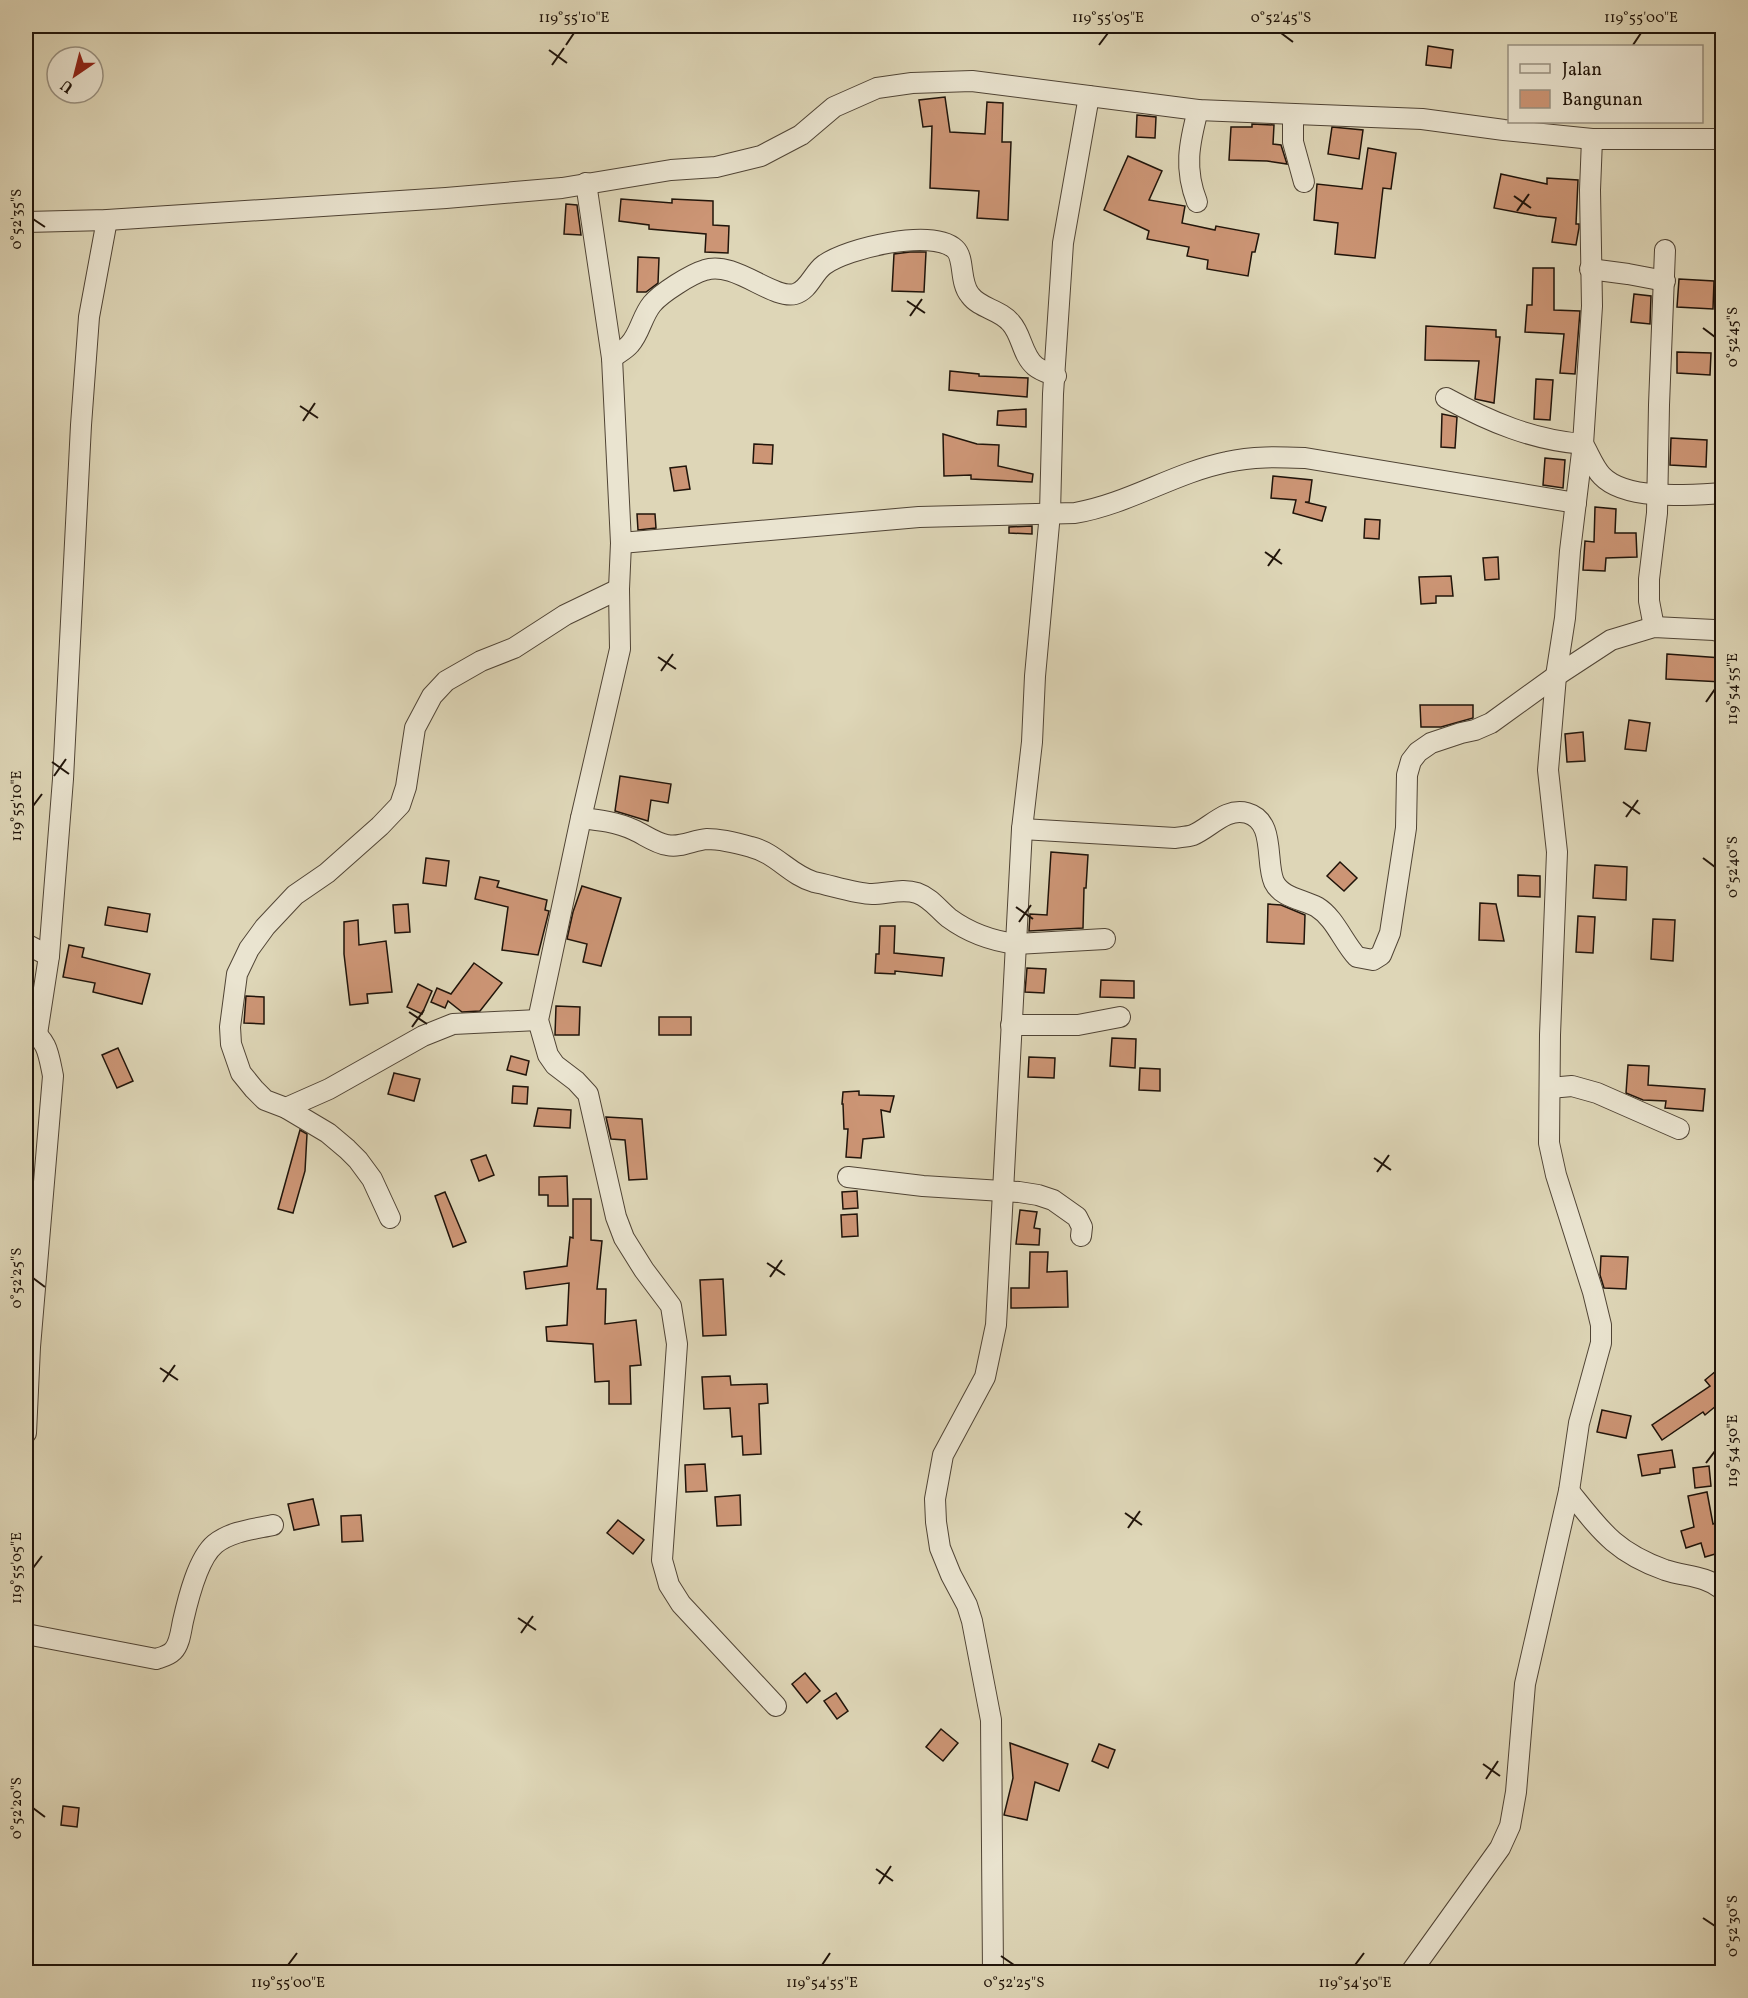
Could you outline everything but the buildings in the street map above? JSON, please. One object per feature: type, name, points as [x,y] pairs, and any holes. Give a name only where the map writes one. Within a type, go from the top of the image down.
[{"type":"street","points":[[26,222],[107,220],[446,198],[562,188],[670,170],[716,167],[761,156],[801,135],[834,107],[877,88],[912,83],[972,81],[1198,110],[1422,119],[1592,139],[1722,139]]},
{"type":"street","points":[[993,1972],[992,1720],[972,1621],[967,1605],[940,1548],[935,1499],[943,1455],[985,1377],[996,1325],[1022,829],[1032,742],[1035,676],[1050,513],[1053,394],[1056,376],[1063,243],[1089,96]]},
{"type":"street","points":[[1197,202],[1191,186],[1189,151],[1198,110]]},
{"type":"street","points":[[1293,115],[1293,142],[1304,182]]},
{"type":"street","points":[[1411,1972],[1500,1848],[1510,1826],[1516,1792],[1525,1684],[1569,1491],[1579,1424],[1601,1343],[1601,1325],[1593,1292],[1556,1175],[1550,1143],[1550,1035],[1557,852],[1548,770],[1556,676],[1565,618],[1583,444],[1592,306],[1590,190],[1592,139]]},
{"type":"street","points":[[586,183],[612,358],[621,543],[618,589],[620,649],[538,1020],[544,1044],[555,1065],[576,1081],[588,1094],[616,1217],[624,1238],[671,1306],[677,1344],[662,1560],[669,1585],[681,1604],[776,1706]]},
{"type":"street","points":[[26,1433],[30,1347],[53,1076],[48,1048],[31,1029],[49,956],[63,779],[88,317],[107,220]]},
{"type":"street","points":[[612,358],[629,346],[652,303],[664,292],[706,269],[718,268],[793,295],[802,291],[818,271],[837,257],[888,243],[933,240],[955,249],[959,255],[964,286],[970,296],[1011,322],[1030,361],[1037,368],[1056,376]]},
{"type":"street","points":[[1654,627],[1649,602],[1649,579],[1658,494],[1665,250]]},
{"type":"street","points":[[1590,269],[1665,281]]},
{"type":"street","points":[[1446,398],[1476,414],[1526,434],[1563,443],[1583,444]]},
{"type":"street","points":[[1583,444],[1601,476],[1614,486],[1634,493],[1722,493]]},
{"type":"street","points":[[621,543],[919,517],[1075,513],[1100,508],[1226,462],[1265,457],[1305,458],[1576,503]]},
{"type":"street","points":[[390,1218],[372,1179],[358,1160],[328,1133],[286,1108],[266,1100],[241,1073],[231,1044],[230,1012],[237,974],[249,950],[265,927],[295,895],[327,873],[400,805],[406,787],[415,728],[432,696],[446,681],[481,661],[514,648],[565,615],[618,589]]},
{"type":"street","points":[[1022,829],[1175,838],[1193,835],[1227,814],[1247,813],[1256,818],[1264,830],[1269,844],[1272,877],[1276,885],[1290,896],[1317,908],[1327,916],[1357,957],[1373,960],[1381,955],[1390,933],[1406,828],[1407,775],[1411,762],[1418,752],[1431,743],[1491,723],[1611,640],[1654,627],[1675,627],[1722,633]]},
{"type":"street","points":[[581,818],[615,823],[669,846],[681,846],[706,839],[752,847],[766,852],[788,869],[811,881],[869,894],[913,892],[924,896],[949,918],[969,930],[996,940],[1016,944],[1105,939]]},
{"type":"street","points":[[26,944],[49,956]]},
{"type":"street","points":[[1011,1025],[1078,1025],[1120,1017]]},
{"type":"street","points":[[286,1108],[329,1089],[423,1036],[453,1024],[538,1020]]},
{"type":"street","points":[[1550,1088],[1572,1086],[1596,1093],[1679,1129]]},
{"type":"street","points":[[848,1177],[923,1186],[1026,1193],[1053,1200],[1077,1217],[1082,1227],[1082,1236]]},
{"type":"street","points":[[1569,1491],[1599,1529],[1618,1547],[1644,1562],[1669,1571],[1712,1581],[1722,1589]]},
{"type":"street","points":[[26,1634],[156,1659],[171,1654],[177,1645],[187,1602],[204,1557],[216,1543],[238,1532],[273,1525]]}]
